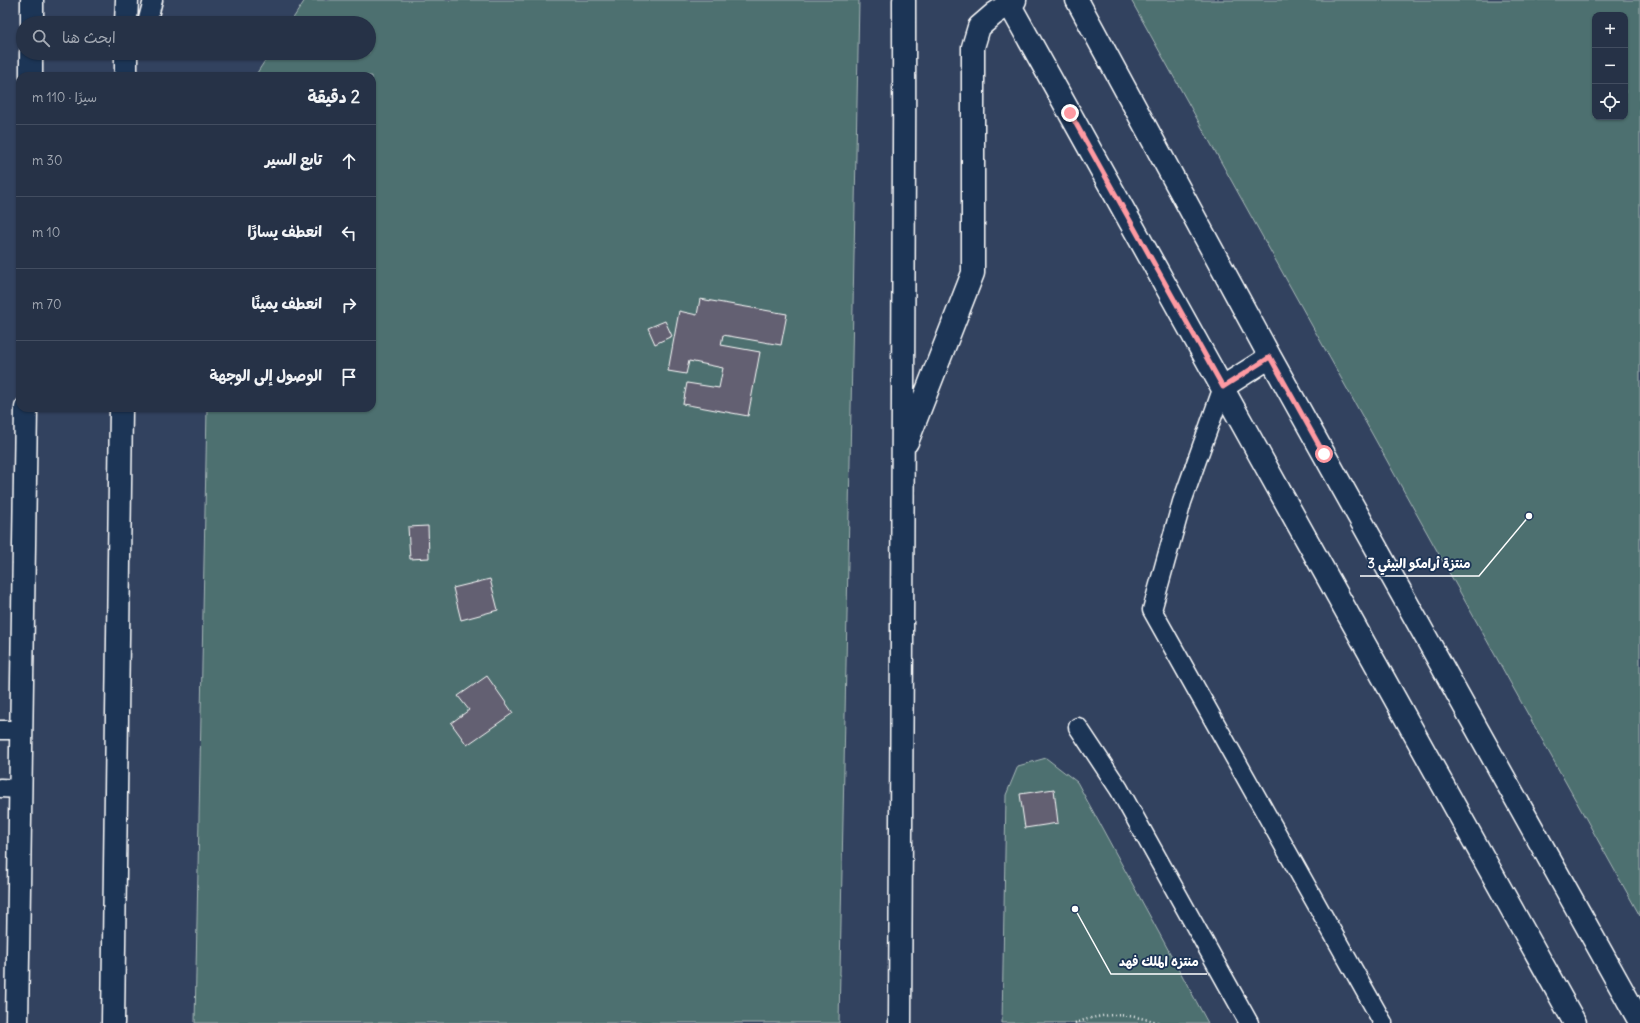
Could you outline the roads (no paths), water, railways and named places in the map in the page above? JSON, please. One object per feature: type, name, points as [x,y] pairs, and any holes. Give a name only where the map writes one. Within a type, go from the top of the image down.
[{"type":"street","points":[[32,0],[32,16]]},
{"type":"street","points":[[126,16],[127,0]]},
{"type":"street","points":[[900,1023],[904,0]]},
{"type":"street","points":[[1077,0],[1270,357],[1640,1022]]},
{"type":"street","points":[[902,454],[973,274],[973,47],[979,27],[1011,1],[1575,1023]]},
{"type":"street","points":[[31,60],[31,72]]},
{"type":"street","points":[[126,60],[126,72]]},
{"type":"street","points":[[1223,387],[1270,357]]},
{"type":"street","points":[[17,1023],[10,788],[22,730],[26,412]]},
{"type":"street","points":[[112,1023],[121,412]]},
{"type":"lane","points":[[148,16],[153,0]]},
{"type":"lane","points":[[134,72],[136,60]]},
{"type":"lane","points":[[1223,387],[1182,502],[1152,610],[1384,1023]]},
{"type":"lane","points":[[1078,727],[1118,789],[1249,1023]]},
{"type":"lane","points":[[0,730],[22,730]]},
{"type":"place","name":"منتزة أرامكو البيئي 3","points":[[1529,516]]},
{"type":"place","name":"منتزه الملك فهد","points":[[1075,909]]}]
